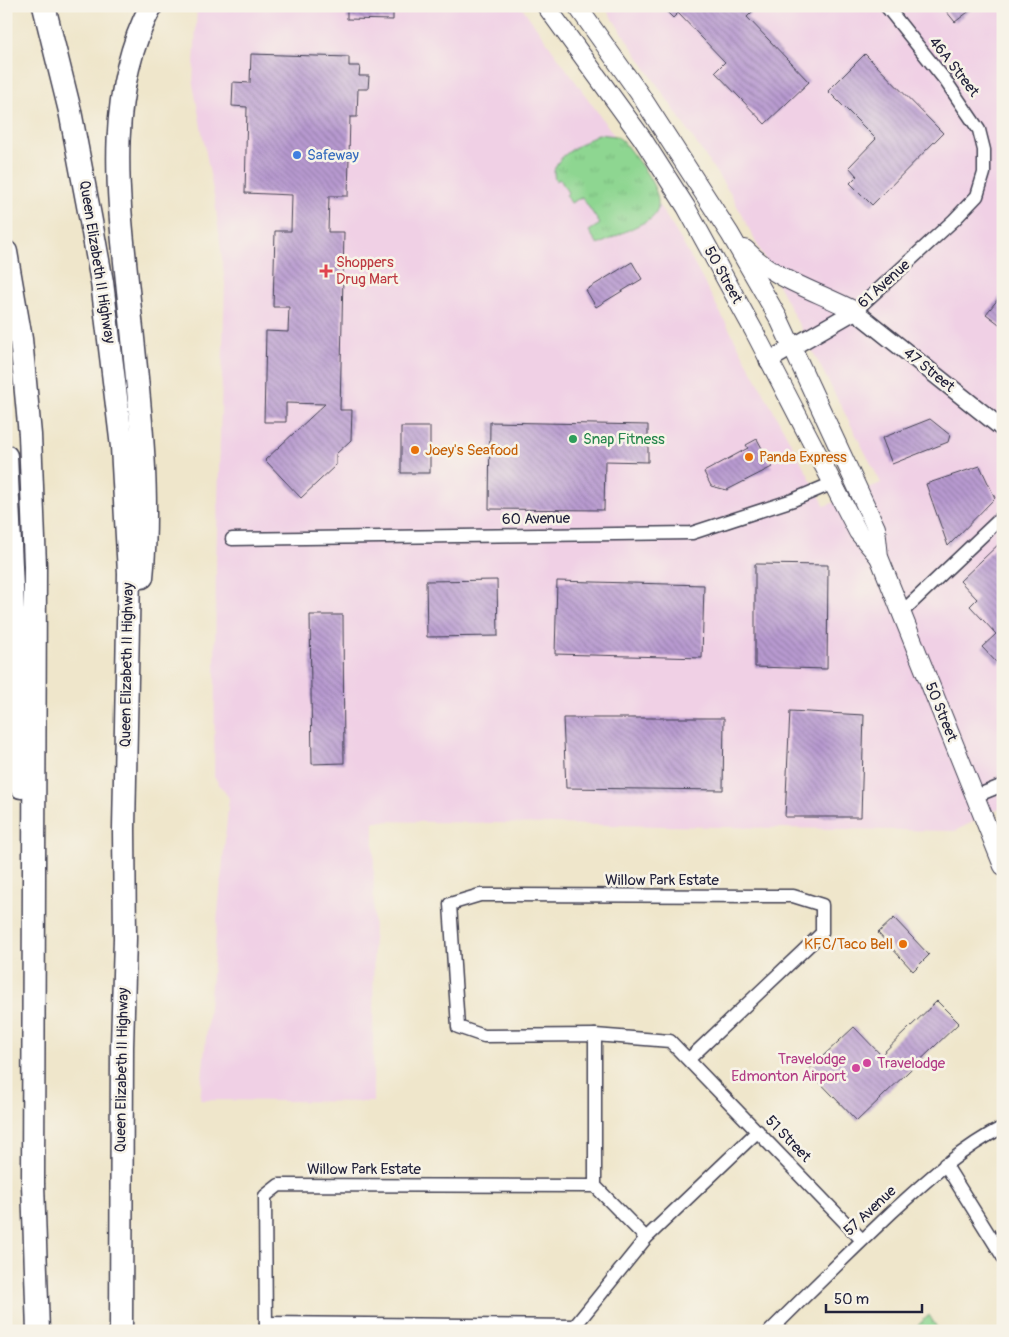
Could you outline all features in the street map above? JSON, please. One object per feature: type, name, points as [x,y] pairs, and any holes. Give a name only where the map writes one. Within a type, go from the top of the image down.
[{"type":"highway","name":"Queen Elizabeth II Highway","points":[[44,6],[81,164],[102,282],[118,397],[129,573],[121,1145],[121,1331]]},
{"type":"highway","points":[[126,747],[143,569],[144,484],[139,392],[120,209],[119,118],[129,62],[151,6]]},
{"type":"highway","points":[[6,252],[22,348],[30,435],[34,519],[36,738],[33,1226],[38,1331]]},
{"type":"highway","points":[[6,456],[33,1079]]},
{"type":"main road","name":"50 Street","points":[[546,6],[642,138],[686,207],[858,532],[879,557]]},
{"type":"main road","name":"50 Street","points":[[577,6],[639,92],[730,234],[779,319],[876,528],[879,557],[1003,866]]},
{"type":"main road","points":[[590,25],[595,6]]},
{"type":"main road","points":[[730,234],[758,262],[798,285],[855,311]]},
{"type":"street","name":"46A Street","points":[[886,6],[945,80],[980,130],[984,150],[984,173],[980,184]]},
{"type":"street","name":"61 Avenue","points":[[768,361],[855,311],[954,220],[977,196],[980,184]]},
{"type":"street","name":"47 Street","points":[[855,311],[1003,429]]},
{"type":"street","name":"60 Avenue","points":[[232,539],[692,533],[793,500],[833,483]]},
{"type":"street","points":[[902,613],[1003,516]]},
{"type":"street","points":[[976,796],[1003,785]]},
{"type":"street","name":"Willow Park Estate","points":[[480,895],[793,896],[822,905],[822,933],[689,1060],[670,1041],[594,1035],[484,1036],[458,1027],[450,904],[480,895]]},
{"type":"street","points":[[594,1035],[594,1186],[646,1238]]},
{"type":"street","name":"51 Street","points":[[689,1060],[862,1240]]},
{"type":"street","name":"57 Avenue","points":[[770,1331],[862,1240],[945,1164],[986,1136],[1003,1127]]},
{"type":"street","name":"Willow Park Estate","points":[[594,1186],[279,1185],[265,1196],[266,1327],[574,1328],[646,1238],[758,1131]]},
{"type":"street","points":[[945,1164],[1003,1257]]},
{"type":"shaded area","points":[[197,6],[521,6],[614,135],[680,238],[825,506],[881,483],[732,196],[604,6],[1003,6],[1003,806],[955,831],[374,821],[373,1102],[200,1100],[229,798],[214,777],[216,562],[225,283],[215,201],[193,84]]},
{"type":"green space","points":[[598,134],[616,136],[623,141],[650,179],[658,201],[657,211],[651,219],[598,245],[589,231],[600,224],[582,197],[571,203],[566,195],[568,193],[560,179],[556,181],[554,173],[560,159],[575,147]]},
{"type":"green space","points":[[929,1315],[939,1331],[912,1331]]},
{"type":"building","points":[[347,6],[393,6],[393,20],[347,19]]},
{"type":"building","points":[[661,6],[758,6],[747,17],[809,82],[765,124],[715,72],[725,62],[678,13],[673,18]]},
{"type":"building","points":[[942,6],[976,6],[955,22]]},
{"type":"building","points":[[251,54],[349,57],[349,66],[360,66],[359,76],[369,76],[368,89],[358,89],[357,117],[350,117],[348,196],[329,196],[328,232],[344,232],[340,410],[352,410],[351,440],[336,454],[336,465],[301,498],[265,460],[325,404],[286,403],[286,422],[264,422],[266,331],[288,332],[289,307],[273,307],[275,231],[291,231],[292,195],[245,193],[247,107],[232,106],[233,82],[250,83]]},
{"type":"building","points":[[865,54],[943,133],[872,205],[850,183],[857,176],[849,167],[876,139],[828,91]]},
{"type":"building","points":[[632,262],[642,279],[596,307],[586,290]]},
{"type":"building","points":[[1003,293],[1003,327],[986,314]]},
{"type":"building","points":[[930,419],[950,435],[948,442],[892,464],[882,438]]},
{"type":"building","points":[[490,422],[648,425],[648,462],[605,461],[604,510],[489,509]]},
{"type":"building","name":"Joey's Seafood","points":[[401,427],[430,427],[430,473],[401,473]]},
{"type":"building","name":"Panda Express","points":[[757,439],[772,467],[727,490],[711,486],[704,472],[748,448],[746,445]]},
{"type":"building","points":[[980,466],[995,498],[948,546],[926,484]]},
{"type":"building","points":[[1003,540],[1003,659],[998,664],[982,647],[996,634],[970,606],[977,599],[960,581]]},
{"type":"building","points":[[755,564],[828,565],[827,669],[755,667]]},
{"type":"building","points":[[497,580],[498,636],[427,637],[426,581]]},
{"type":"building","points":[[557,581],[704,585],[702,658],[555,654]]},
{"type":"building","points":[[310,615],[343,615],[344,763],[312,764]]},
{"type":"building","points":[[790,711],[864,715],[861,817],[785,817]]},
{"type":"building","points":[[563,718],[724,718],[723,790],[566,788]]},
{"type":"building","name":"KFC/Taco Bell","points":[[894,918],[929,955],[913,971],[878,933]]},
{"type":"building","name":"Travelodge","points":[[937,1001],[959,1023],[857,1121],[808,1070],[854,1027],[881,1055]]},
{"type":"place","name":"Safeway","points":[[297,155]]},
{"type":"place","name":"Shoppers Drug Mart","points":[[326,271]]},
{"type":"place","name":"Snap Fitness","points":[[573,439]]},
{"type":"place","name":"Joey's Seafood","points":[[415,450]]},
{"type":"place","name":"Panda Express","points":[[749,457]]},
{"type":"place","name":"KFC/Taco Bell","points":[[903,944]]},
{"type":"place","name":"Travelodge","points":[[867,1063]]},
{"type":"place","name":"Travelodge Edmonton Airport","points":[[856,1068]]}]
